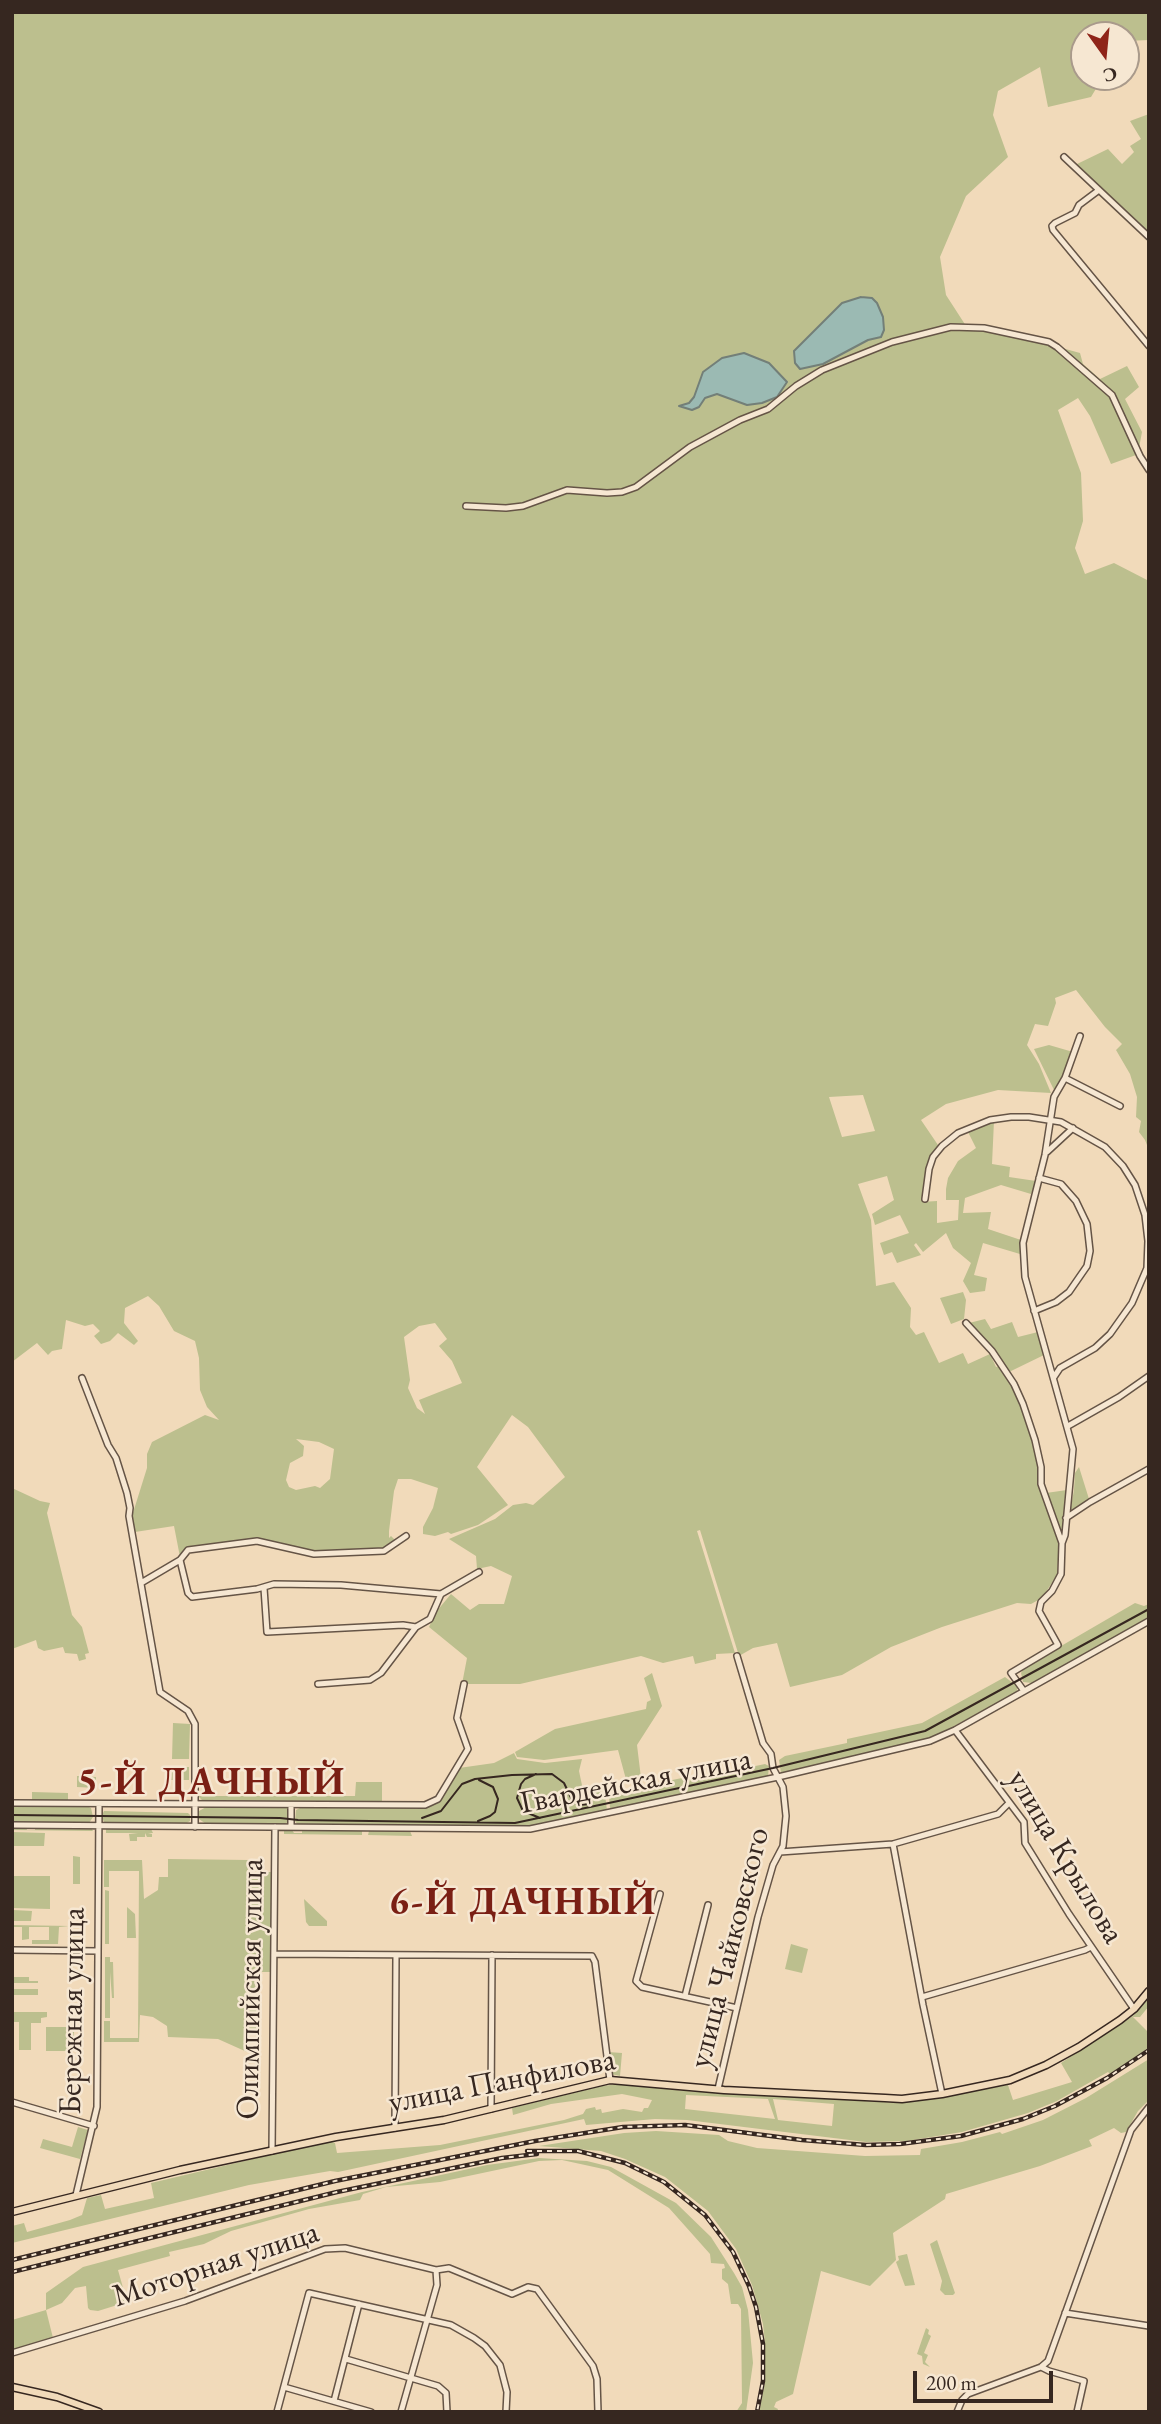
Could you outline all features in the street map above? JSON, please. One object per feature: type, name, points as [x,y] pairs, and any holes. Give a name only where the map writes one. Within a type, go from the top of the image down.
[{"type":"main road","name":"улица Панфилова","points":[[12,2212],[272,2151],[491,2109],[610,2080],[718,2089],[894,2098],[942,2094],[1010,2080],[1029,2073],[1079,2047],[1134,2009],[1149,1991]]},
{"type":"main road","points":[[12,2387],[57,2397],[99,2412]]},
{"type":"street","points":[[1064,157],[1149,237]]},
{"type":"street","points":[[1099,190],[1079,205],[1075,213],[1055,223],[1053,230],[1149,346]]},
{"type":"street","points":[[466,506],[506,508],[523,506],[567,490],[607,493],[636,487],[690,447],[740,420],[768,409],[796,386],[822,370],[892,342],[951,327],[984,328],[1049,342],[1057,347],[1112,395],[1139,457],[1149,470]]},
{"type":"street","points":[[1024,1691],[1012,1673],[1058,1645],[1039,1611],[1041,1602],[1052,1591],[1061,1574],[1073,1449],[1025,1277],[1023,1243],[1045,1155],[1054,1097],[1065,1078],[1080,1036]]},
{"type":"street","points":[[1065,1078],[1120,1106]]},
{"type":"street","points":[[925,1199],[929,1169],[933,1157],[942,1146],[958,1133],[990,1119],[1011,1116],[1061,1122],[1105,1147],[1129,1175],[1145,1215],[1147,1268],[1124,1318],[1095,1348],[1060,1368],[1054,1377]]},
{"type":"street","points":[[1045,1155],[1073,1128]]},
{"type":"street","points":[[1034,1311],[1056,1302],[1069,1292],[1087,1266],[1090,1251],[1087,1224],[1076,1201],[1061,1184],[1039,1178]]},
{"type":"street","points":[[966,1323],[992,1351],[1014,1384],[1023,1404],[1035,1440],[1041,1467],[1041,1484],[1062,1543]]},
{"type":"street","points":[[1068,1426],[1119,1397],[1149,1376]]},
{"type":"street","points":[[82,1378],[108,1445],[116,1458],[127,1493],[160,1692],[188,1711],[195,1724],[195,1827]]},
{"type":"street","points":[[1066,1518],[1149,1469]]},
{"type":"street","points":[[141,1583],[180,1560],[188,1550],[257,1541],[314,1554],[384,1551],[406,1536]]},
{"type":"street","points":[[180,1560],[188,1593],[192,1597],[264,1588],[274,1584],[442,1594]]},
{"type":"street","points":[[318,1684],[370,1680],[381,1673],[416,1627],[430,1619],[442,1594],[479,1572]]},
{"type":"street","points":[[264,1588],[267,1632],[403,1625],[416,1627]]},
{"type":"street","name":"Гвардейская улица","points":[[12,1825],[525,1830],[911,1747],[956,1730],[1149,1621]]},
{"type":"street","name":"улица Чайковского","points":[[718,2089],[773,1865],[785,1837],[786,1806],[783,1787],[763,1743],[737,1656]]},
{"type":"street","points":[[12,1803],[433,1803],[461,1764],[468,1749],[457,1718],[464,1684]]},
{"type":"street","name":"улица Крылова","points":[[956,1730],[1024,1822],[1025,1843],[1134,2009]]},
{"type":"street","points":[[780,1852],[893,1843],[998,1814],[1009,1803]]},
{"type":"street","name":"Бережная улица","points":[[76,2195],[97,2108],[99,1804]]},
{"type":"street","points":[[291,1805],[291,1827]]},
{"type":"street","name":"Олимпийская улица","points":[[272,2151],[275,1827]]},
{"type":"street","points":[[893,1843],[942,2094]]},
{"type":"street","points":[[660,1894],[636,1981],[642,1987],[737,2008]]},
{"type":"street","points":[[685,1996],[708,1905]]},
{"type":"street","points":[[922,1997],[1091,1947]]},
{"type":"street","points":[[12,1950],[98,1951]]},
{"type":"street","points":[[275,1954],[592,1956],[595,1962],[610,2080]]},
{"type":"street","points":[[395,2128],[396,1955]]},
{"type":"street","points":[[491,2109],[492,1955]]},
{"type":"street","points":[[12,2102],[94,2126]]},
{"type":"street","points":[[957,2412],[968,2394],[1041,2367],[1048,2361],[1126,2141],[1136,2122],[1149,2107]]},
{"type":"street","name":"Моторная улица","points":[[12,2353],[185,2301],[325,2249],[345,2248],[436,2270],[449,2267],[512,2294],[532,2287],[537,2289],[593,2366],[597,2379],[598,2412]]},
{"type":"street","points":[[401,2412],[437,2284],[436,2270]]},
{"type":"street","points":[[276,2412],[309,2293],[451,2325],[485,2346],[500,2365],[507,2392],[506,2412]]},
{"type":"street","points":[[334,2401],[359,2304]]},
{"type":"street","points":[[1065,2314],[1149,2326]]},
{"type":"street","points":[[345,2359],[444,2389],[447,2412]]},
{"type":"street","points":[[1041,2367],[1084,2381],[1077,2412]]},
{"type":"street","points":[[284,2387],[371,2412]]},
{"type":"green space","points":[[12,12],[1149,12],[1149,40],[1140,40],[1140,21],[1070,21],[1070,91],[1095,91],[1091,97],[1048,107],[1040,67],[998,91],[993,115],[1008,157],[966,196],[940,257],[946,295],[968,329],[1022,337],[1080,353],[1083,364],[1100,379],[1127,366],[1139,387],[1125,399],[1142,432],[1139,448],[1136,455],[1111,464],[1090,416],[1078,398],[1058,410],[1081,473],[1083,521],[1075,548],[1085,574],[1114,563],[1149,581],[1149,1150],[1139,1132],[1141,1121],[1136,1117],[1137,1097],[1130,1074],[1116,1050],[1122,1044],[1076,990],[1055,998],[1056,1003],[1048,1026],[1035,1024],[1027,1045],[1039,1064],[1051,1093],[998,1090],[946,1104],[921,1120],[938,1145],[926,1168],[922,1202],[937,1201],[937,1223],[958,1220],[959,1200],[946,1200],[946,1189],[948,1178],[958,1161],[976,1148],[967,1130],[994,1121],[992,1164],[1010,1167],[1009,1177],[1036,1181],[1031,1194],[1001,1185],[965,1198],[963,1213],[991,1212],[988,1229],[1021,1240],[1020,1254],[983,1243],[974,1275],[987,1278],[985,1291],[970,1293],[963,1281],[971,1263],[953,1248],[946,1233],[923,1252],[916,1243],[914,1245],[921,1255],[897,1263],[892,1252],[884,1255],[880,1243],[909,1233],[900,1215],[875,1225],[872,1214],[894,1200],[887,1176],[858,1184],[871,1220],[876,1286],[894,1282],[911,1308],[910,1327],[916,1335],[924,1332],[939,1363],[963,1353],[968,1364],[990,1354],[996,1367],[1000,1366],[1008,1377],[1027,1418],[1059,1544],[1057,1575],[1042,1598],[1031,1604],[1017,1603],[942,1627],[891,1647],[842,1675],[790,1687],[777,1643],[753,1648],[739,1656],[700,1530],[697,1531],[735,1653],[716,1654],[716,1659],[695,1664],[693,1656],[663,1663],[641,1656],[520,1684],[462,1684],[467,1658],[429,1627],[436,1612],[451,1594],[470,1610],[479,1604],[504,1604],[512,1576],[491,1566],[477,1569],[476,1556],[449,1539],[495,1519],[513,1505],[533,1505],[565,1477],[528,1427],[512,1415],[477,1467],[508,1505],[478,1525],[451,1534],[423,1534],[423,1527],[433,1508],[438,1488],[411,1479],[398,1479],[389,1531],[389,1538],[391,1536],[395,1540],[384,1548],[313,1552],[256,1539],[193,1546],[180,1557],[174,1526],[135,1532],[132,1516],[152,1442],[205,1415],[219,1420],[207,1407],[200,1390],[199,1358],[195,1341],[174,1331],[159,1306],[148,1296],[125,1308],[124,1323],[138,1341],[134,1345],[118,1333],[110,1341],[101,1344],[94,1336],[100,1331],[93,1324],[85,1326],[66,1320],[62,1349],[52,1351],[48,1355],[37,1343],[12,1362]],"holes":[[[863,1095],[875,1131],[842,1137],[829,1097]],[[435,1323],[447,1339],[439,1346],[452,1361],[462,1383],[419,1400],[425,1414],[417,1408],[408,1388],[410,1380],[404,1337],[419,1326]],[[296,1439],[319,1442],[334,1449],[330,1479],[320,1488],[315,1486],[296,1490],[289,1487],[286,1480],[290,1463],[303,1456],[304,1446]]]},
{"type":"green space","points":[[1149,114],[1149,235],[1075,165],[1108,149],[1122,164],[1134,152],[1130,146],[1141,139],[1130,121]]},
{"type":"green space","points":[[1049,1045],[1073,1052],[1055,1092],[1034,1049]]},
{"type":"green space","points":[[963,1292],[966,1300],[964,1319],[951,1324],[940,1298]]},
{"type":"green space","points":[[985,1319],[991,1329],[1012,1322],[1018,1337],[1038,1332],[1044,1355],[1009,1372],[969,1323]]},
{"type":"green space","points":[[1079,1467],[1089,1499],[1070,1512],[1075,1473]]},
{"type":"green space","points":[[12,1488],[50,1503],[47,1513],[72,1615],[82,1627],[89,1653],[85,1654],[86,1659],[79,1661],[77,1654],[65,1653],[63,1647],[44,1651],[38,1648],[36,1640],[12,1649]]},
{"type":"green space","points":[[1067,1490],[1064,1533],[1061,1536],[1046,1493]]},
{"type":"green space","points":[[1135,1603],[1144,1606],[1149,1604],[1149,1618],[1032,1683],[1023,1682],[1021,1673],[1025,1667]]},
{"type":"green space","points":[[652,1673],[662,1706],[637,1745],[641,1778],[627,1783],[618,1750],[544,1760],[517,1757],[515,1752],[555,1729],[646,1709],[647,1702],[651,1700],[644,1678]]},
{"type":"green space","points":[[1005,1677],[1017,1686],[1017,1692],[932,1738],[781,1773],[779,1760],[785,1756],[922,1723]]},
{"type":"green space","points":[[173,1723],[190,1724],[189,1759],[172,1759]]},
{"type":"green space","points":[[514,1753],[517,1759],[545,1763],[582,1759],[579,1771],[583,1790],[599,1790],[605,1794],[607,1811],[526,1827],[298,1825],[295,1821],[296,1810],[302,1807],[432,1806],[440,1800],[459,1768],[494,1763]]},
{"type":"green space","points":[[765,1764],[769,1766],[768,1777],[611,1810],[610,1808],[609,1796],[614,1792]]},
{"type":"green space","points":[[172,1767],[189,1767],[189,1780],[171,1780]]},
{"type":"green space","points":[[77,1776],[96,1777],[96,1788],[77,1787]]},
{"type":"green space","points":[[356,1782],[382,1782],[382,1802],[203,1801],[198,1796],[355,1796]]},
{"type":"green space","points":[[32,1792],[68,1793],[68,1801],[32,1801]]},
{"type":"green space","points":[[12,1805],[87,1806],[91,1808],[93,1817],[89,1823],[12,1823]]},
{"type":"green space","points":[[208,1806],[283,1806],[289,1809],[289,1816],[288,1822],[283,1825],[206,1824],[199,1819],[199,1811]]},
{"type":"green space","points":[[104,1811],[188,1813],[190,1821],[185,1824],[105,1823],[101,1817]]},
{"type":"green space","points":[[12,1826],[26,1826],[27,1830],[35,1830],[35,1827],[91,1828],[93,1831],[12,1830]]},
{"type":"green space","points":[[106,1829],[151,1829],[153,1833],[148,1833],[152,1834],[152,1837],[147,1837],[145,1833],[145,1837],[130,1841],[129,1834],[138,1833],[106,1833]]},
{"type":"green space","points":[[284,1830],[292,1830],[294,1833],[302,1833],[302,1830],[362,1831],[362,1835],[284,1834]]},
{"type":"green space","points":[[369,1831],[410,1831],[412,1836],[368,1835]]},
{"type":"green space","points":[[12,1832],[45,1833],[44,1846],[12,1846]]},
{"type":"green space","points":[[73,1856],[80,1857],[80,1884],[73,1884]]},
{"type":"green space","points":[[168,1859],[248,1860],[248,1872],[273,1872],[272,1972],[255,1972],[255,1986],[260,1987],[260,2031],[247,2031],[247,2052],[218,2039],[168,2037],[167,2026],[153,2017],[140,2015],[139,2042],[104,2042],[104,2021],[110,2021],[110,2038],[138,2038],[139,1871],[109,1871],[109,1887],[104,1887],[104,1860],[142,1860],[144,1899],[158,1890],[159,1877],[168,1877]]},
{"type":"green space","points":[[12,1876],[50,1876],[50,1909],[12,1908]]},
{"type":"green space","points":[[105,1890],[109,1891],[109,1944],[105,1944]]},
{"type":"green space","points":[[304,1899],[327,1921],[327,1926],[309,1926],[306,1922]]},
{"type":"green space","points":[[127,1907],[135,1914],[136,1938],[127,1938]]},
{"type":"green space","points":[[13,1910],[32,1911],[31,1921],[13,1921]]},
{"type":"green space","points":[[12,1925],[70,1926],[59,1927],[58,1944],[32,1944],[32,1940],[49,1940],[49,1927],[29,1927],[29,1939],[22,1940],[22,1927]]},
{"type":"green space","points":[[791,1944],[808,1949],[802,1973],[785,1969]]},
{"type":"green space","points":[[105,1957],[110,1957],[110,1962],[113,1962],[114,1998],[110,1972],[110,2018],[105,2018]]},
{"type":"green space","points":[[12,1977],[29,1977],[29,1981],[38,1981],[14,1983],[14,1989],[38,1989],[38,1995],[12,1995]]},
{"type":"green space","points":[[1149,1996],[1149,2006],[1140,2017],[1133,2017],[1149,2033],[1149,2047],[1137,2056],[1110,2074],[1108,2072],[1057,2101],[1028,2113],[962,2132],[907,2141],[866,2142],[687,2120],[655,2119],[586,2125],[584,2119],[338,2172],[330,2171],[249,2185],[12,2243],[12,2226],[24,2223],[27,2232],[70,2220],[82,2215],[87,2198],[101,2195],[105,2209],[154,2198],[151,2183],[329,2141],[335,2143],[337,2153],[440,2145],[564,2120],[595,2107],[596,2110],[601,2109],[602,2113],[623,2109],[642,2112],[652,2100],[622,2094],[551,2104],[513,2115],[512,2108],[602,2086],[619,2084],[686,2091],[900,2103],[1008,2085],[1013,2100],[1072,2082],[1061,2063],[1133,2016]],"holes":[[[686,2095],[768,2099],[775,2119],[685,2109]],[[773,2099],[834,2104],[832,2126],[778,2120]]]},
{"type":"green space","points":[[12,2012],[47,2012],[47,2017],[41,2018],[41,2023],[31,2023],[31,2050],[19,2050],[19,2022],[12,2022]]},
{"type":"green space","points":[[46,2027],[74,2027],[74,2051],[46,2051]]},
{"type":"green space","points":[[608,2052],[622,2053],[620,2076],[611,2074]]},
{"type":"green space","points":[[1149,2059],[1149,2100],[1138,2111],[1126,2132],[1121,2133],[1114,2128],[1089,2140],[1092,2146],[1040,2166],[946,2194],[945,2199],[893,2233],[896,2260],[870,2286],[821,2271],[793,2394],[776,2402],[774,2407],[778,2409],[777,2412],[759,2412],[765,2382],[765,2343],[763,2324],[752,2285],[736,2249],[708,2211],[665,2177],[625,2159],[601,2151],[539,2146],[656,2131],[719,2135],[728,2141],[757,2148],[865,2156],[920,2155],[921,2149],[1000,2132],[1002,2134],[1043,2120],[1086,2098]]},
{"type":"green space","points":[[78,2127],[88,2130],[80,2159],[40,2148],[43,2139],[72,2147]]},
{"type":"green space","points":[[539,2158],[587,2161],[611,2167],[676,2203],[711,2237],[742,2287],[748,2310],[753,2363],[746,2412],[736,2412],[742,2403],[741,2309],[738,2304],[731,2304],[728,2284],[722,2279],[724,2264],[711,2263],[710,2254],[669,2208],[608,2170],[562,2160],[539,2161],[440,2182],[386,2187],[363,2194],[360,2200],[309,2209],[231,2231],[204,2244],[169,2252],[170,2256],[118,2270],[127,2302],[98,2311],[90,2310],[86,2286],[75,2288],[62,2303],[46,2310],[46,2293],[83,2267],[362,2192],[487,2165]]},
{"type":"green space","points":[[937,2240],[955,2293],[953,2295],[945,2295],[940,2290],[942,2281],[930,2244]]},
{"type":"green space","points":[[907,2254],[915,2285],[905,2286],[896,2262],[899,2260],[898,2256]]},
{"type":"green space","points":[[46,2310],[53,2338],[12,2351],[12,2320]]},
{"type":"green space","points":[[926,2328],[931,2336],[924,2353],[928,2355],[925,2362],[930,2367],[923,2364],[922,2356],[917,2354]]},
{"type":"water","points":[[861,297],[872,298],[877,303],[883,317],[884,330],[881,337],[868,340],[823,364],[800,369],[795,363],[794,351],[842,303]]},
{"type":"water","points":[[744,353],[769,363],[787,382],[777,397],[747,405],[717,394],[705,398],[699,407],[692,410],[679,406],[689,403],[694,397],[703,372],[722,358]]},
{"type":"tram line","points":[[12,1815],[515,1823],[773,1768],[925,1731],[1149,1609]]},
{"type":"tram line","points":[[536,1774],[521,1784],[517,1798],[523,1811],[540,1818]]},
{"type":"tram line","points":[[422,1818],[441,1811],[462,1784],[475,1779],[512,1775],[552,1774],[564,1783],[573,1802],[579,1805],[590,1804]]},
{"type":"tram line","points":[[478,1821],[495,1812],[498,1799],[493,1787],[479,1780]]},
{"type":"railway","points":[[12,2260],[335,2181],[535,2141],[623,2127],[685,2125],[866,2145],[900,2144],[961,2136],[1023,2119],[1055,2106],[1107,2078],[1149,2050]]},
{"type":"railway","points":[[527,2151],[578,2151],[625,2163],[664,2182],[705,2215],[733,2252],[756,2307],[763,2344],[763,2381],[757,2412]]},
{"type":"railway","points":[[12,2272],[337,2192],[502,2158],[537,2154]]},
{"type":"district","name":"5-Й ДАЧНЫЙ","points":[[212,1784]]},
{"type":"district","name":"6-Й ДАЧНЫЙ","points":[[523,1904]]}]
